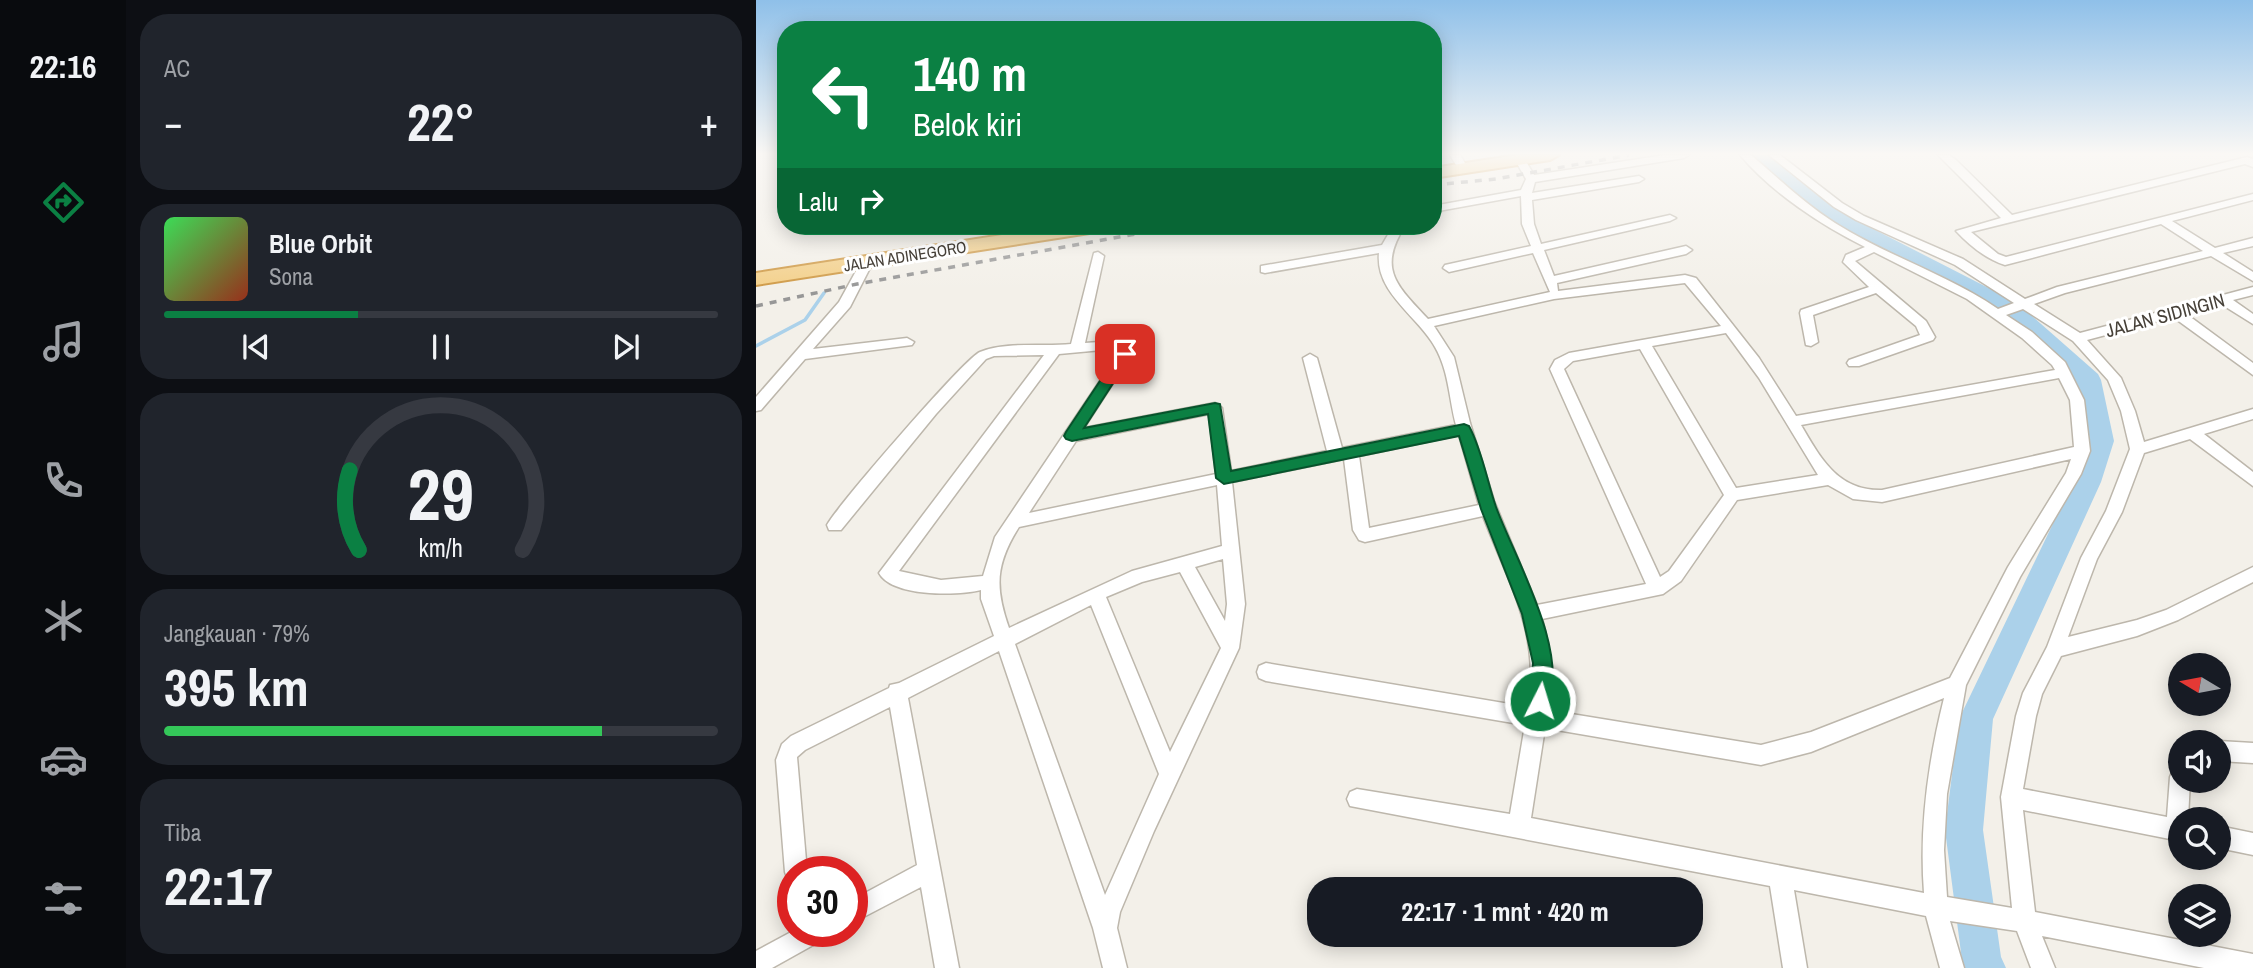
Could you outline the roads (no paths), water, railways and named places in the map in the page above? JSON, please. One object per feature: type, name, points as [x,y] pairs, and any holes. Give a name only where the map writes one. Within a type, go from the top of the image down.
[{"type":"highway","name":"JALAN ADINEGORO","points":[[756,269],[974,235]]},
{"type":"highway","name":"JALAN ADINEGORO","points":[[756,279],[1039,235]]},
{"type":"street","points":[[1442,208],[1492,200]]},
{"type":"street","points":[[1527,200],[1527,219],[1554,295]]},
{"type":"street","points":[[1800,200],[1832,226],[1971,296],[1998,313],[2058,362],[2077,400],[2082,451],[2073,474],[2014,572],[1957,684],[1940,771],[1933,835],[1952,968]]},
{"type":"street","points":[[1832,200],[1860,218],[1959,262],[2078,338],[2114,378],[2128,411],[2138,449],[2114,512],[2090,558],[2055,649],[2036,685],[2026,716],[2011,797],[2018,919],[2043,968]]},
{"type":"street","points":[[1990,200],[2008,218]]},
{"type":"street","points":[[2081,200],[1962,231],[1994,257],[2005,261],[2240,200]]},
{"type":"street","points":[[1449,268],[1536,246],[1670,218]]},
{"type":"street","points":[[2160,219],[2253,277]]},
{"type":"street","points":[[1393,235],[1385,248],[1385,265],[1401,297],[1443,347],[1451,366],[1464,429],[1489,509],[1531,614],[1543,663],[1537,719],[1519,826]]},
{"type":"street","points":[[1998,313],[2061,290],[2253,242]]},
{"type":"street","points":[[1265,269],[1385,248]]},
{"type":"street","points":[[1854,363],[1926,340],[1928,337],[1914,317],[1849,262],[1850,258],[1873,248]]},
{"type":"street","points":[[1550,281],[1686,250]]},
{"type":"street","points":[[1077,348],[1098,256]]},
{"type":"street","points":[[756,406],[845,304],[867,262]]},
{"type":"street","points":[[1426,324],[1554,295],[1685,279],[1692,281],[1730,328],[1774,390],[1791,422],[1831,479],[1855,494],[1882,496],[2082,451]]},
{"type":"street","points":[[1811,342],[1806,313],[1878,288]]},
{"type":"street","name":"JALAN SIDINGIN","points":[[2078,338],[2253,291]]},
{"type":"street","points":[[2223,299],[2253,320]]},
{"type":"street","points":[[2175,312],[2253,370]]},
{"type":"street","points":[[1657,589],[1557,369],[1560,363],[1569,357],[1730,328]]},
{"type":"street","points":[[799,355],[907,342]]},
{"type":"street","points":[[1643,342],[1732,495]]},
{"type":"street","points":[[835,525],[931,410],[981,356],[993,352],[1055,351],[1113,345],[1124,348],[1125,354],[1001,542],[990,581],[990,599],[1105,928],[1115,968]]},
{"type":"street","points":[[990,581],[947,590],[892,577],[888,573],[1055,351]]},
{"type":"street","points":[[1310,358],[1344,455],[1361,530],[1365,535],[1489,509]]},
{"type":"street","points":[[1791,422],[2063,373]]},
{"type":"street","points":[[1072,436],[1215,408],[1236,604],[1230,648],[1141,837],[1109,912],[1105,928]]},
{"type":"street","points":[[2138,449],[2253,414]]},
{"type":"street","points":[[1015,522],[1464,429]]},
{"type":"street","points":[[2194,434],[2253,480]]},
{"type":"street","points":[[1531,614],[1657,589],[1675,576],[1732,495],[1831,479]]},
{"type":"street","points":[[795,856],[786,760],[789,751],[799,743],[897,691],[1096,594],[1138,576],[1229,551]]},
{"type":"street","points":[[1185,565],[1230,648]]},
{"type":"street","points":[[2055,649],[2137,628],[2172,615],[2253,574]]},
{"type":"street","points":[[1096,594],[1170,776]]},
{"type":"street","points":[[1266,672],[1761,755],[1811,742],[1957,684]]},
{"type":"street","points":[[897,691],[947,968]]},
{"type":"street","points":[[2231,751],[2253,752]]},
{"type":"street","points":[[2011,797],[2168,828]]},
{"type":"street","points":[[1357,799],[1519,826],[1942,907],[2018,919],[2206,963],[2253,966]]},
{"type":"street","points":[[2231,839],[2253,844]]},
{"type":"street","points":[[868,903],[929,871]]},
{"type":"street","points":[[1780,876],[1795,968]]},
{"type":"street","points":[[756,964],[784,947]]},
{"type":"waterway","points":[[1815,200],[1839,219],[2008,307],[2089,380],[2101,441],[2087,482],[1976,719],[1964,830],[1981,961],[1985,968]]},
{"type":"waterway","points":[[756,346],[805,320],[824,293]]},
{"type":"railway","points":[[756,306],[857,284],[1131,235]]}]
